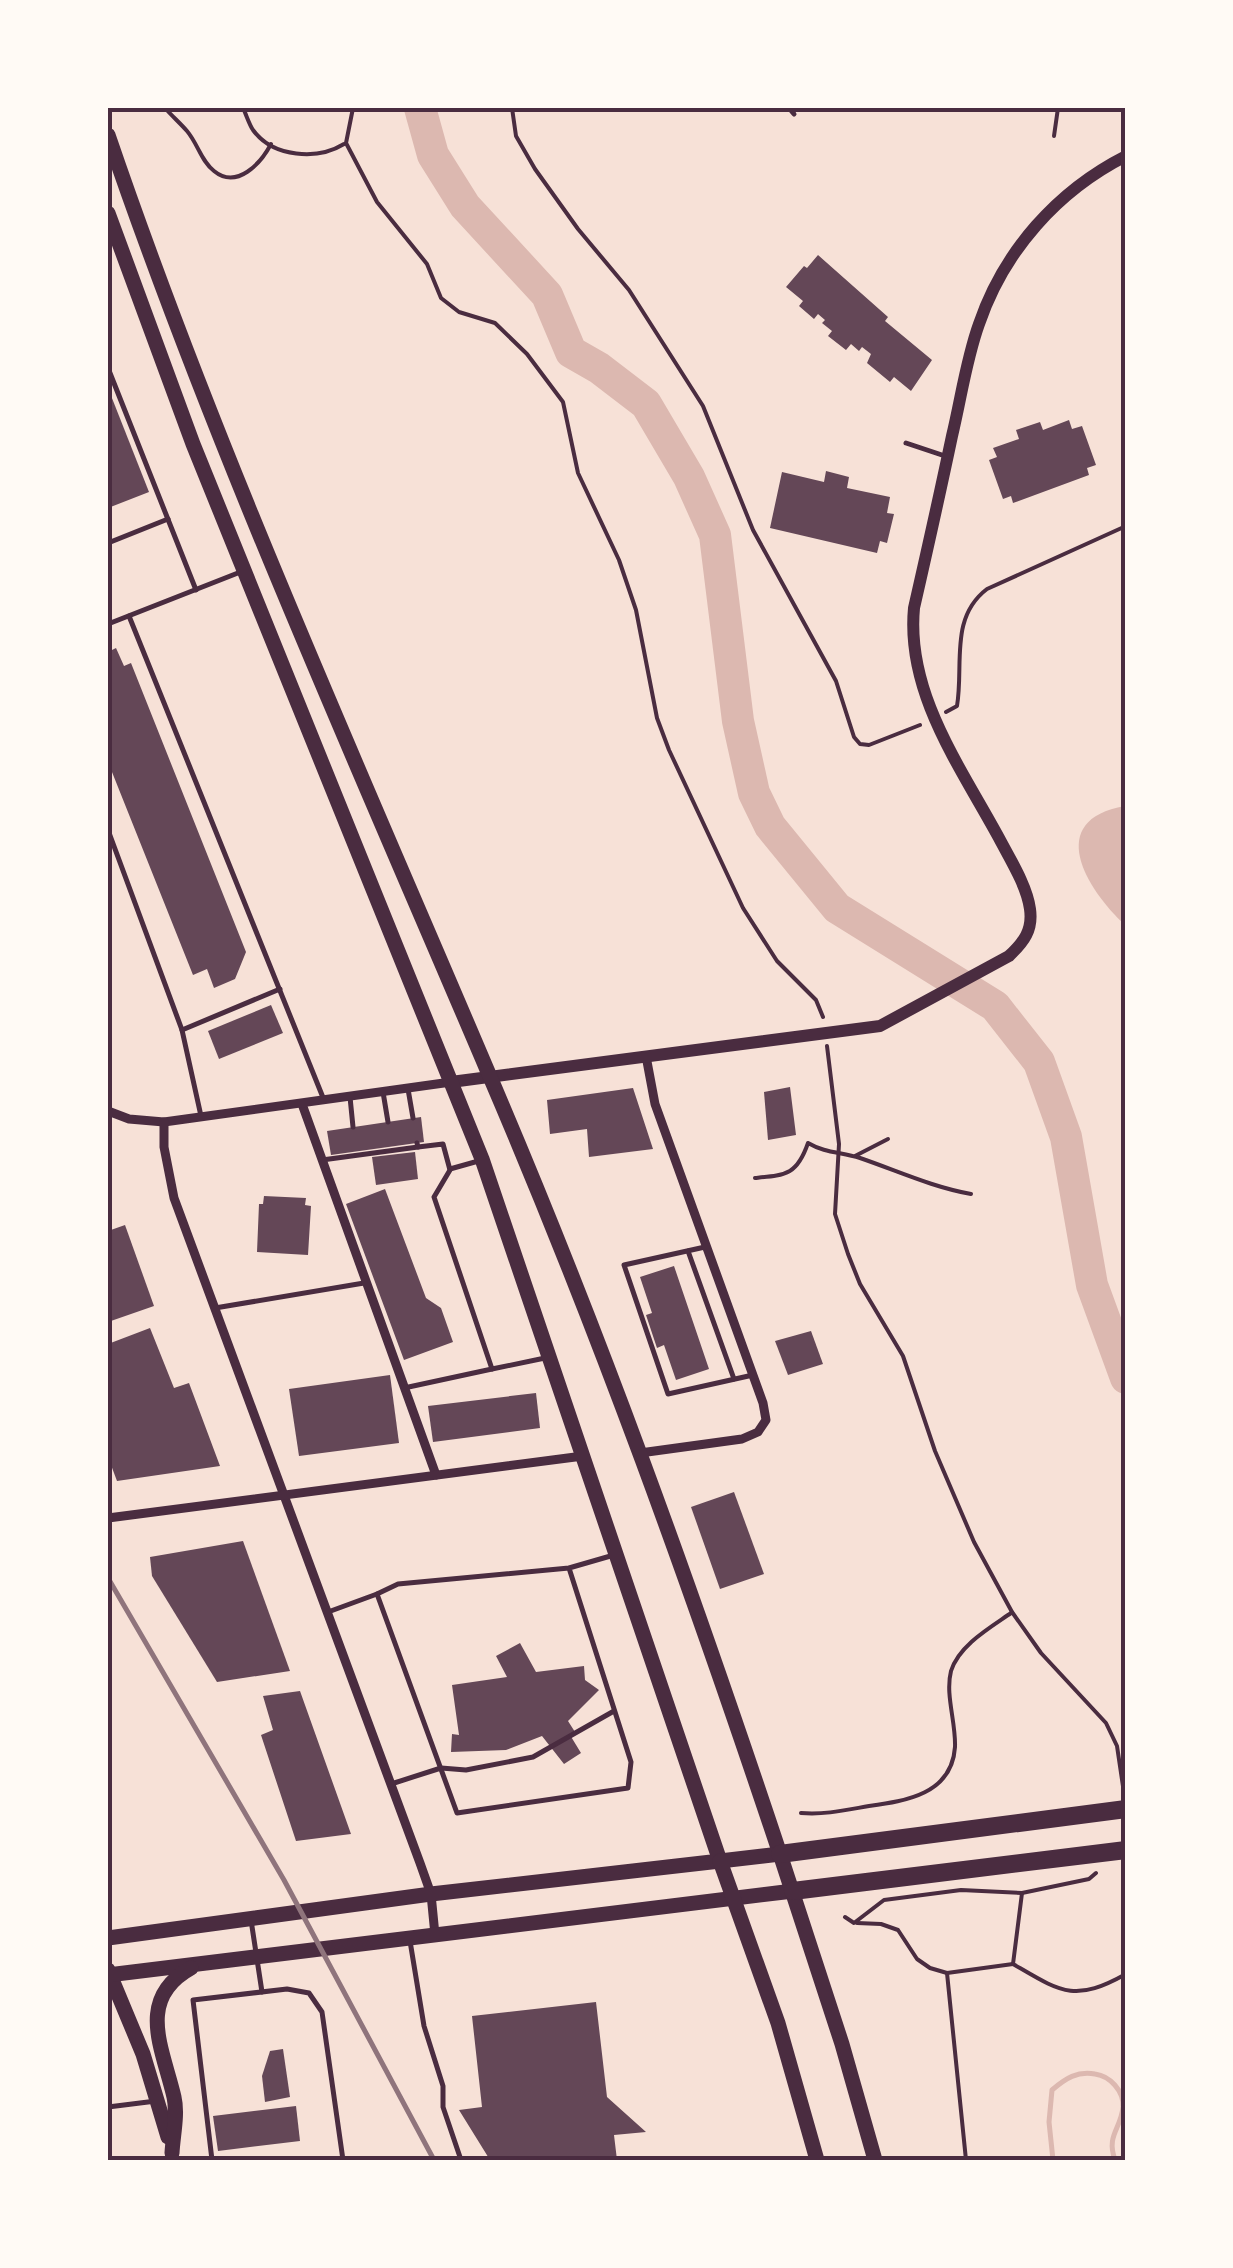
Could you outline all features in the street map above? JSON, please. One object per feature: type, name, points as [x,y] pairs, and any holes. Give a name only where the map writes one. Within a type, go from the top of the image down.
[{"type":"highway","points":[[780,1854],[1126,1806]]},
{"type":"highway","points":[[792,1891],[1126,1850]]},
{"type":"main road","points":[[108,134],[248,506],[491,1077],[640,1454],[702,1619],[780,1854],[842,2044],[874,2160]]},
{"type":"main road","points":[[451,1082],[880,1026],[1009,956],[1025,941],[1030,904],[935,717],[918,675],[912,633],[914,608],[977,328],[996,282],[1052,207],[1093,174],[1126,156]]},
{"type":"main road","points":[[108,213],[111,234],[192,444],[482,1160],[778,2024],[817,2160]]},
{"type":"main road","points":[[108,1938],[431,1894],[780,1854]]},
{"type":"main road","points":[[173,2156],[159,2101],[108,1973],[792,1891]]},
{"type":"main road","points":[[173,2156],[176,2101],[158,2042],[159,2003],[172,1980],[196,1965]]},
{"type":"street","points":[[640,1454],[742,1439],[758,1432],[766,1420],[655,1104],[646,1056]]},
{"type":"street","points":[[108,1112],[129,1120],[164,1122],[451,1082]]},
{"type":"street","points":[[302,1104],[436,1475]]},
{"type":"street","points":[[164,1122],[164,1147],[174,1198],[431,1894],[435,1935]]},
{"type":"street","points":[[108,1518],[584,1456]]},
{"type":"lane","points":[[790,108],[794,114]]},
{"type":"lane","points":[[108,368],[196,590]]},
{"type":"lane","points":[[906,443],[948,456]]},
{"type":"lane","points":[[108,543],[168,519]]},
{"type":"lane","points":[[108,624],[246,570]]},
{"type":"lane","points":[[129,616],[324,1101]]},
{"type":"lane","points":[[108,830],[182,1030],[201,1116]]},
{"type":"lane","points":[[182,1030],[280,990]]},
{"type":"lane","points":[[408,1089],[413,1118]]},
{"type":"lane","points":[[383,1092],[388,1122]]},
{"type":"lane","points":[[350,1097],[354,1127]]},
{"type":"lane","points":[[322,1160],[443,1144],[450,1170]]},
{"type":"lane","points":[[482,1160],[450,1170],[434,1197],[492,1368]]},
{"type":"lane","points":[[707,1246],[624,1265],[668,1394],[753,1375]]},
{"type":"lane","points":[[688,1251],[734,1379]]},
{"type":"lane","points":[[214,1308],[366,1283]]},
{"type":"lane","points":[[404,1388],[550,1357]]},
{"type":"lane","points":[[327,1613],[398,1584],[570,1568],[616,1554]]},
{"type":"lane","points":[[377,1594],[456,1812],[628,1788],[631,1762],[570,1568]]},
{"type":"lane","points":[[391,1784],[440,1768],[466,1770],[533,1757],[614,1711]]},
{"type":"lane","points":[[251,1918],[262,1992]]},
{"type":"lane","points":[[410,1938],[424,2026],[443,2086],[443,2108],[461,2160]]},
{"type":"lane","points":[[212,2160],[194,2000],[299,1989],[317,2002],[326,2028],[343,2160]]},
{"type":"lane","points":[[108,2108],[159,2101]]},
{"type":"path","points":[[166,108],[216,173],[229,178],[262,162],[270,144]]},
{"type":"path","points":[[243,108],[254,132],[280,150],[312,155],[330,153],[346,143]]},
{"type":"path","points":[[353,108],[346,143],[376,202],[427,264],[441,298],[459,312],[496,323],[527,354],[563,402],[578,474],[619,560],[636,610],[657,718],[669,750],[743,908],[777,961],[816,1000],[826,1034],[839,1153],[835,1214],[860,1284],[903,1356],[956,1502],[1012,1612],[1058,1675],[1106,1723],[1117,1746],[1126,1806]]},
{"type":"path","points":[[512,108],[516,136],[536,169],[578,229],[630,290],[702,406],[753,530],[836,681],[854,737],[860,744],[869,745],[956,706],[961,628],[973,600],[987,589],[1126,526]]},
{"type":"path","points":[[1054,136],[1058,108]]},
{"type":"path","points":[[855,1156],[888,1139]]},
{"type":"path","points":[[755,1178],[794,1170],[808,1143],[823,1152],[855,1156],[936,1188],[972,1194]]},
{"type":"path","points":[[801,1813],[834,1813],[896,1803],[916,1798],[942,1780],[952,1763],[954,1747],[950,1673],[966,1647],[1012,1612]]},
{"type":"path","points":[[854,1923],[884,1900],[961,1890],[1022,1893],[1089,1879],[1096,1873]]},
{"type":"path","points":[[1013,1964],[1022,1893]]},
{"type":"path","points":[[845,1917],[854,1923],[881,1924],[898,1930],[917,1959],[947,1974],[1013,1964],[1052,1986],[1082,1994],[1126,1974]]},
{"type":"path","points":[[947,1974],[966,2160]]},
{"type":"shaded area","points":[[1126,806],[1125,925],[1087,875],[1079,840],[1085,825],[1100,814]]},
{"type":"building","points":[[818,255],[888,317],[885,321],[932,360],[911,391],[894,377],[890,382],[867,363],[871,354],[862,347],[859,351],[851,344],[846,350],[828,336],[832,331],[822,323],[825,320],[818,314],[814,319],[799,306],[803,301],[786,287]]},
{"type":"building","points":[[108,388],[149,492],[108,508]]},
{"type":"building","points":[[1069,420],[1072,429],[1082,426],[1096,465],[1087,468],[1089,475],[1013,503],[1011,496],[1003,499],[989,460],[997,457],[993,448],[1019,439],[1016,430],[1040,422],[1043,430]]},
{"type":"building","points":[[826,471],[849,477],[847,488],[890,497],[887,513],[894,514],[887,543],[880,541],[877,553],[770,528],[782,472],[824,482]]},
{"type":"building","points":[[116,648],[124,666],[131,663],[246,952],[235,979],[214,988],[207,969],[193,975],[108,762],[108,652]]},
{"type":"building","points":[[271,1005],[283,1033],[219,1059],[208,1031]]},
{"type":"building","points":[[790,1087],[796,1135],[768,1140],[764,1092]]},
{"type":"building","points":[[633,1088],[653,1149],[589,1157],[587,1129],[550,1134],[547,1100]]},
{"type":"building","points":[[421,1117],[424,1142],[331,1155],[327,1131]]},
{"type":"building","points":[[415,1152],[418,1179],[376,1185],[372,1157]]},
{"type":"building","points":[[385,1189],[426,1298],[441,1308],[453,1342],[404,1360],[346,1204]]},
{"type":"building","points":[[264,1196],[306,1198],[305,1205],[311,1206],[308,1255],[257,1252],[259,1204],[263,1204]]},
{"type":"building","points":[[125,1225],[154,1306],[108,1322],[108,1231]]},
{"type":"building","points":[[674,1266],[709,1369],[676,1380],[664,1345],[657,1348],[646,1315],[652,1313],[640,1277]]},
{"type":"building","points":[[150,1328],[174,1388],[189,1383],[220,1466],[117,1481],[108,1457],[108,1344]]},
{"type":"building","points":[[811,1331],[823,1364],[788,1375],[775,1341]]},
{"type":"building","points":[[390,1375],[399,1443],[299,1456],[289,1389]]},
{"type":"building","points":[[536,1393],[540,1428],[433,1442],[428,1406]]},
{"type":"building","points":[[734,1492],[764,1574],[720,1589],[691,1507]]},
{"type":"building","points":[[243,1541],[290,1671],[217,1682],[152,1576],[150,1557]]},
{"type":"building","points":[[520,1643],[536,1672],[584,1666],[585,1680],[599,1690],[568,1721],[575,1732],[570,1735],[581,1753],[564,1764],[542,1736],[506,1750],[451,1752],[452,1734],[459,1735],[452,1685],[507,1677],[496,1656]]},
{"type":"building","points":[[300,1691],[351,1834],[296,1841],[261,1735],[273,1730],[263,1696]]},
{"type":"building","points":[[596,2002],[607,2097],[646,2132],[614,2135],[617,2160],[490,2160],[459,2110],[482,2107],[472,2016]]},
{"type":"building","points":[[283,2049],[290,2097],[265,2102],[262,2076],[270,2051]]},
{"type":"building","points":[[296,2106],[300,2141],[218,2151],[213,2116]]},
{"type":"waterway","points":[[420,108],[433,155],[465,206],[547,295],[571,352],[646,404],[689,477],[715,535],[738,721],[754,793],[770,826],[837,908],[995,1006],[1039,1062],[1066,1137],[1092,1285],[1126,1378]]},
{"type":"waterway","points":[[1053,2160],[1049,2122],[1052,2090],[1072,2076],[1089,2073],[1106,2078],[1121,2095],[1122,2115],[1112,2144],[1115,2160]]},
{"type":"railway","points":[[108,1578],[284,1880],[434,2160]]}]
